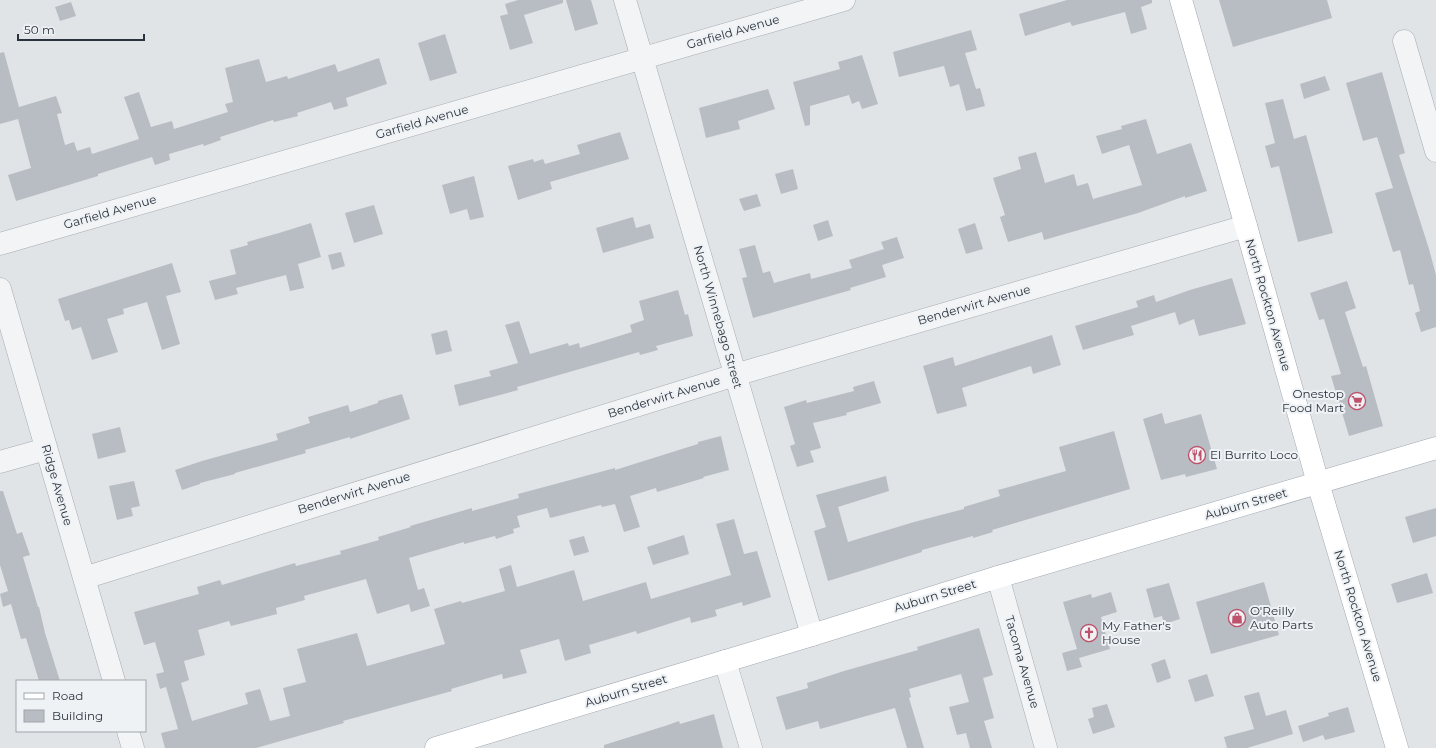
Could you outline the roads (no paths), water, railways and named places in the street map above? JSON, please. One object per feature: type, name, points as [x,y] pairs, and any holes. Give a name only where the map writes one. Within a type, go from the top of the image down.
[{"type":"main road","name":"North Rockton Avenue","points":[[1181,0],[1395,748]]},
{"type":"main road","name":"Auburn Street","points":[[436,748],[460,745],[998,577],[1436,448]]},
{"type":"street","name":"North Winnebago Street","points":[[625,0],[812,635]]},
{"type":"street","name":"Garfield Avenue","points":[[0,244],[844,0]]},
{"type":"street","points":[[1404,41],[1436,151]]},
{"type":"street","name":"Benderwirt Avenue","points":[[84,578],[735,375],[1246,226]]},
{"type":"street","name":"Ridge Avenue","points":[[0,289],[114,680]]},
{"type":"street","points":[[0,462],[46,449]]},
{"type":"street","name":"Tacoma Avenue","points":[[998,577],[1046,748]]},
{"type":"street","points":[[725,661],[751,748]]},
{"type":"street","points":[[128,732],[133,748]]},
{"type":"place","name":"Onestop Food Mart","points":[[1357,401]]},
{"type":"place","name":"El Burrito Loco","points":[[1197,455]]},
{"type":"place","name":"O'Reilly Auto Parts","points":[[1237,618]]},
{"type":"place","name":"My Father's House","points":[[1089,633]]}]
